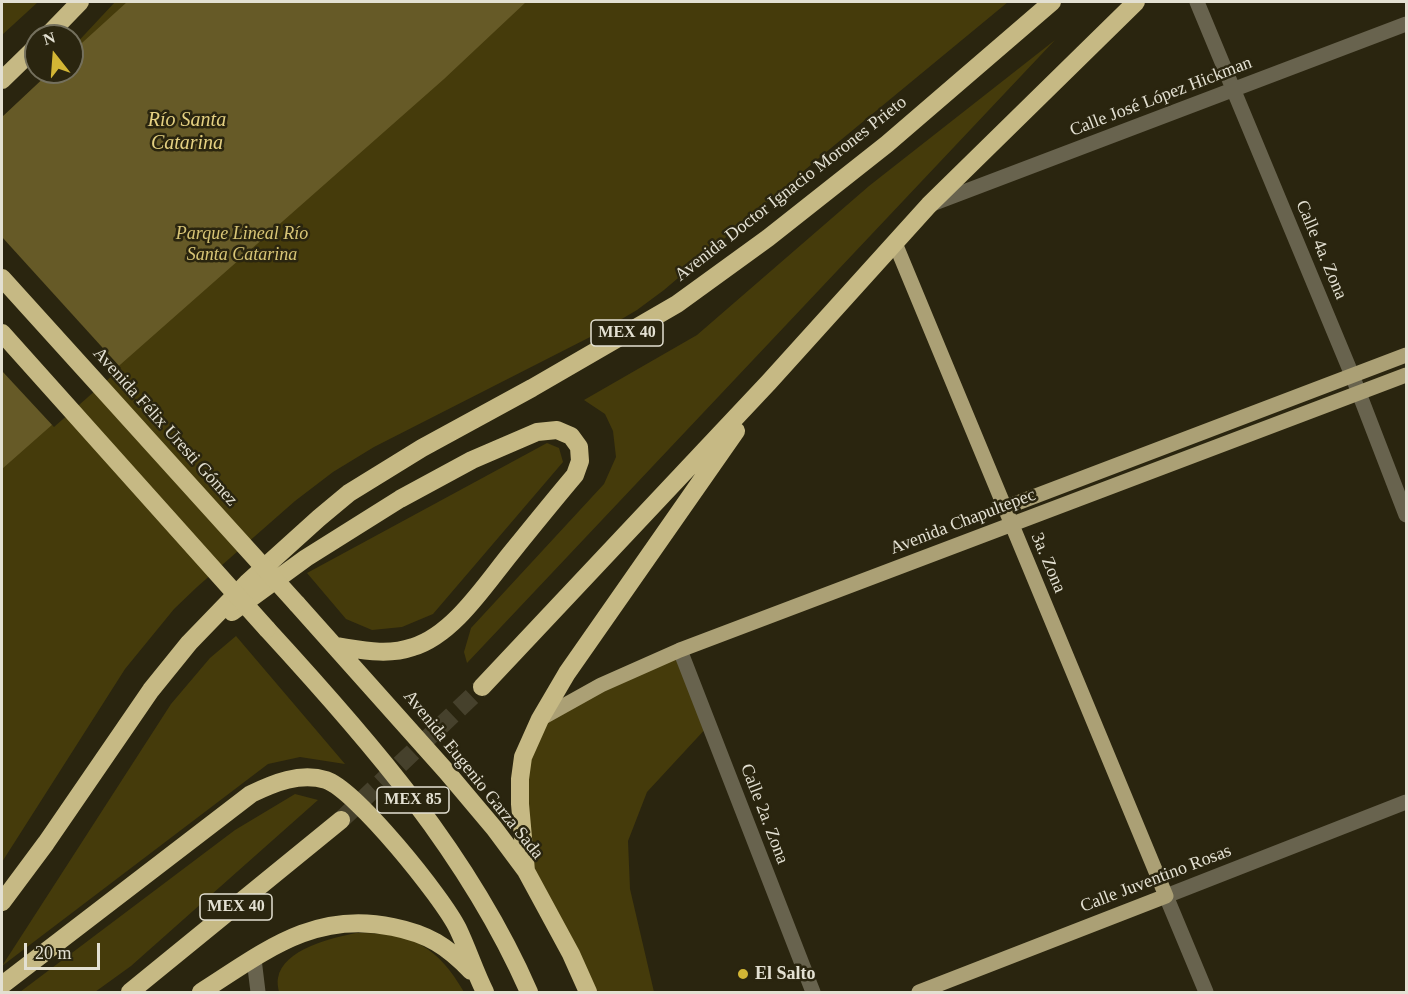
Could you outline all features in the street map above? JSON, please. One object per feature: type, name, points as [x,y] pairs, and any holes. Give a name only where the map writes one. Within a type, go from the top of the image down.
[{"type":"highway","points":[[60,24],[81,2]]},
{"type":"highway","name":"Avenida Doctor Ignacio Morones Prieto","points":[[2,902],[152,690],[189,644],[282,549],[349,493],[422,448],[532,388],[677,304],[768,238],[887,144],[1052,2]]},
{"type":"highway","points":[[482,687],[769,382],[929,205],[1136,2]]},
{"type":"highway","points":[[2,80],[24,59]]},
{"type":"highway","name":"Avenida Félix Uresti Gómez","points":[[2,278],[297,604]]},
{"type":"highway","name":"MEX 85","points":[[2,333],[330,698],[389,768],[453,853],[475,887],[510,949],[529,993]]},
{"type":"highway","points":[[526,871],[520,779],[523,757],[540,718],[567,673],[769,382]]},
{"type":"highway","points":[[189,644],[306,558],[400,499],[472,460],[537,432],[557,430],[571,436],[579,447],[580,462],[575,475],[457,617],[428,641],[415,647],[379,652],[336,646]]},
{"type":"highway","name":"Avenida Eugenio Garza Sada","points":[[297,604],[494,828],[526,871],[571,954],[588,993]]},
{"type":"highway","points":[[2,985],[251,794],[271,784],[307,777],[326,780],[343,789],[361,806],[417,871],[441,901],[458,928],[482,986]]},
{"type":"highway","name":"MEX 40","points":[[130,993],[341,820]]},
{"type":"highway","points":[[201,993],[293,937],[344,922],[373,922],[402,928],[429,938],[451,951],[482,986]]},
{"type":"main road","name":"3a. Zona","points":[[895,243],[1166,896]]},
{"type":"main road","points":[[1004,508],[1407,355]]},
{"type":"main road","name":"Avenida Chapultepec","points":[[540,718],[601,685],[680,650],[1407,375]]},
{"type":"main road","name":"Calle Juventino Rosas","points":[[919,993],[1166,896]]},
{"type":"street","name":"Calle 4a. Zona","points":[[1197,2],[1352,375],[1407,516]]},
{"type":"street","name":"Calle José López Hickman","points":[[929,205],[1407,24]]},
{"type":"street","name":"Calle 2a. Zona","points":[[680,650],[813,993]]},
{"type":"street","name":"Calle Juventino Rosas","points":[[1166,896],[1407,802]]},
{"type":"street","points":[[1166,896],[1206,993]]},
{"type":"street","points":[[254,959],[258,993]]},
{"type":"green space","points":[[2,2],[38,2],[2,35]]},
{"type":"green space","name":"Parque Lineal Río Santa Catarina","points":[[115,2],[1008,2],[664,290],[637,310],[598,333],[374,447],[333,472],[295,501],[174,609],[125,669],[2,862],[2,123],[38,84],[84,84],[84,35]]},
{"type":"green space","points":[[1055,40],[467,663],[464,652],[471,628],[604,484],[616,457],[613,431],[605,414],[584,400],[697,335],[869,186]]},
{"type":"green space","points":[[547,443],[559,448],[563,462],[433,614],[402,627],[372,630],[346,619],[307,573]]},
{"type":"green space","points":[[236,636],[345,764],[300,757],[268,764],[2,966],[171,704],[210,658]]},
{"type":"green space","points":[[680,650],[709,725],[647,792],[628,841],[630,889],[654,992],[588,992],[541,896],[520,804],[540,719]]},
{"type":"green space","points":[[295,794],[318,800],[131,966],[95,992],[20,992],[235,830]]},
{"type":"green space","points":[[356,933],[392,935],[420,944],[443,963],[464,992],[279,992],[278,978],[289,959],[310,946]]},
{"type":"water","name":"Río Santa Catarina","points":[[127,2],[526,2],[444,79],[2,469],[2,117],[37,84],[84,84],[84,41]]},
{"type":"pier","points":[[2,237],[121,368],[54,427],[2,371]]},
{"type":"tunnel","points":[[341,820],[482,687]]},
{"type":"place","name":"El Salto","points":[[743,974]]}]
